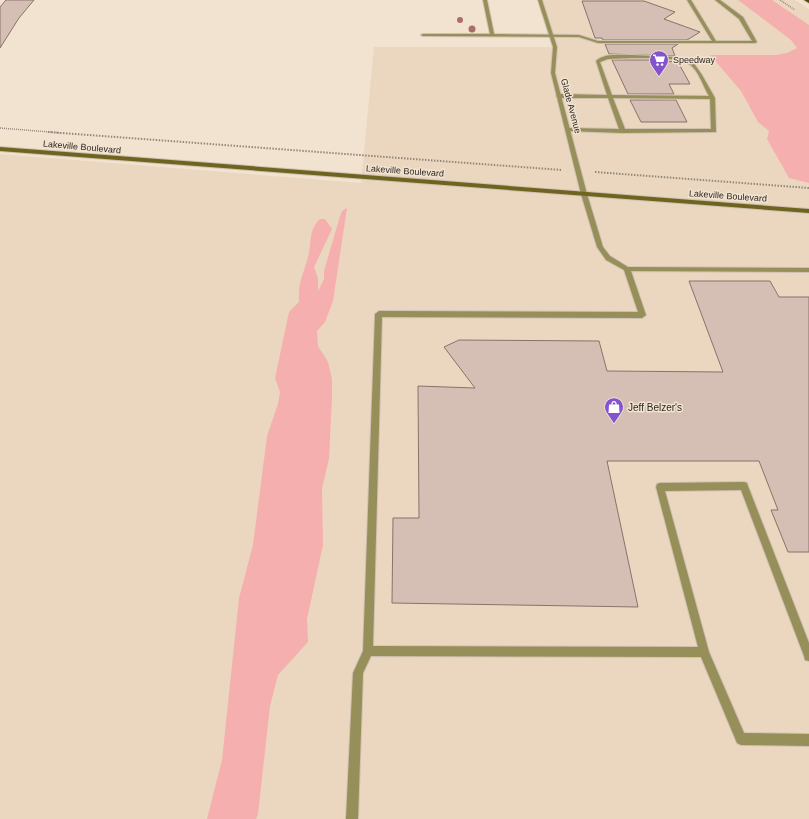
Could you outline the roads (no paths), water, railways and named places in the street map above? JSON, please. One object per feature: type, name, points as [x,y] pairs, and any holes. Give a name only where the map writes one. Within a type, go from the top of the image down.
[{"type":"street","points":[[485,0],[492,35]]},
{"type":"street","name":"Glade Avenue","points":[[540,0],[555,50],[554,74],[559,96],[580,171],[584,194],[600,247],[608,258],[627,269]]},
{"type":"street","points":[[689,0],[715,42]]},
{"type":"street","points":[[423,35],[579,36],[598,42],[755,42],[741,18],[716,0]]},
{"type":"street","points":[[569,130],[622,131],[714,131],[712,98],[691,63],[674,58],[610,58],[599,60],[598,64],[622,131]]},
{"type":"street","points":[[559,96],[712,98]]},
{"type":"street","name":"Lakeville Boulevard","points":[[0,149],[809,211]]},
{"type":"street","points":[[352,819],[358,673],[368,651],[379,314],[642,315],[627,269],[809,270]]},
{"type":"street","points":[[809,656],[744,486],[660,487],[704,652],[741,739],[809,740]]},
{"type":"street","points":[[368,651],[704,652]]},
{"type":"place","name":"Speedway","points":[[659,77]]},
{"type":"place","name":"Jeff Belzer's","points":[[614,424]]}]
